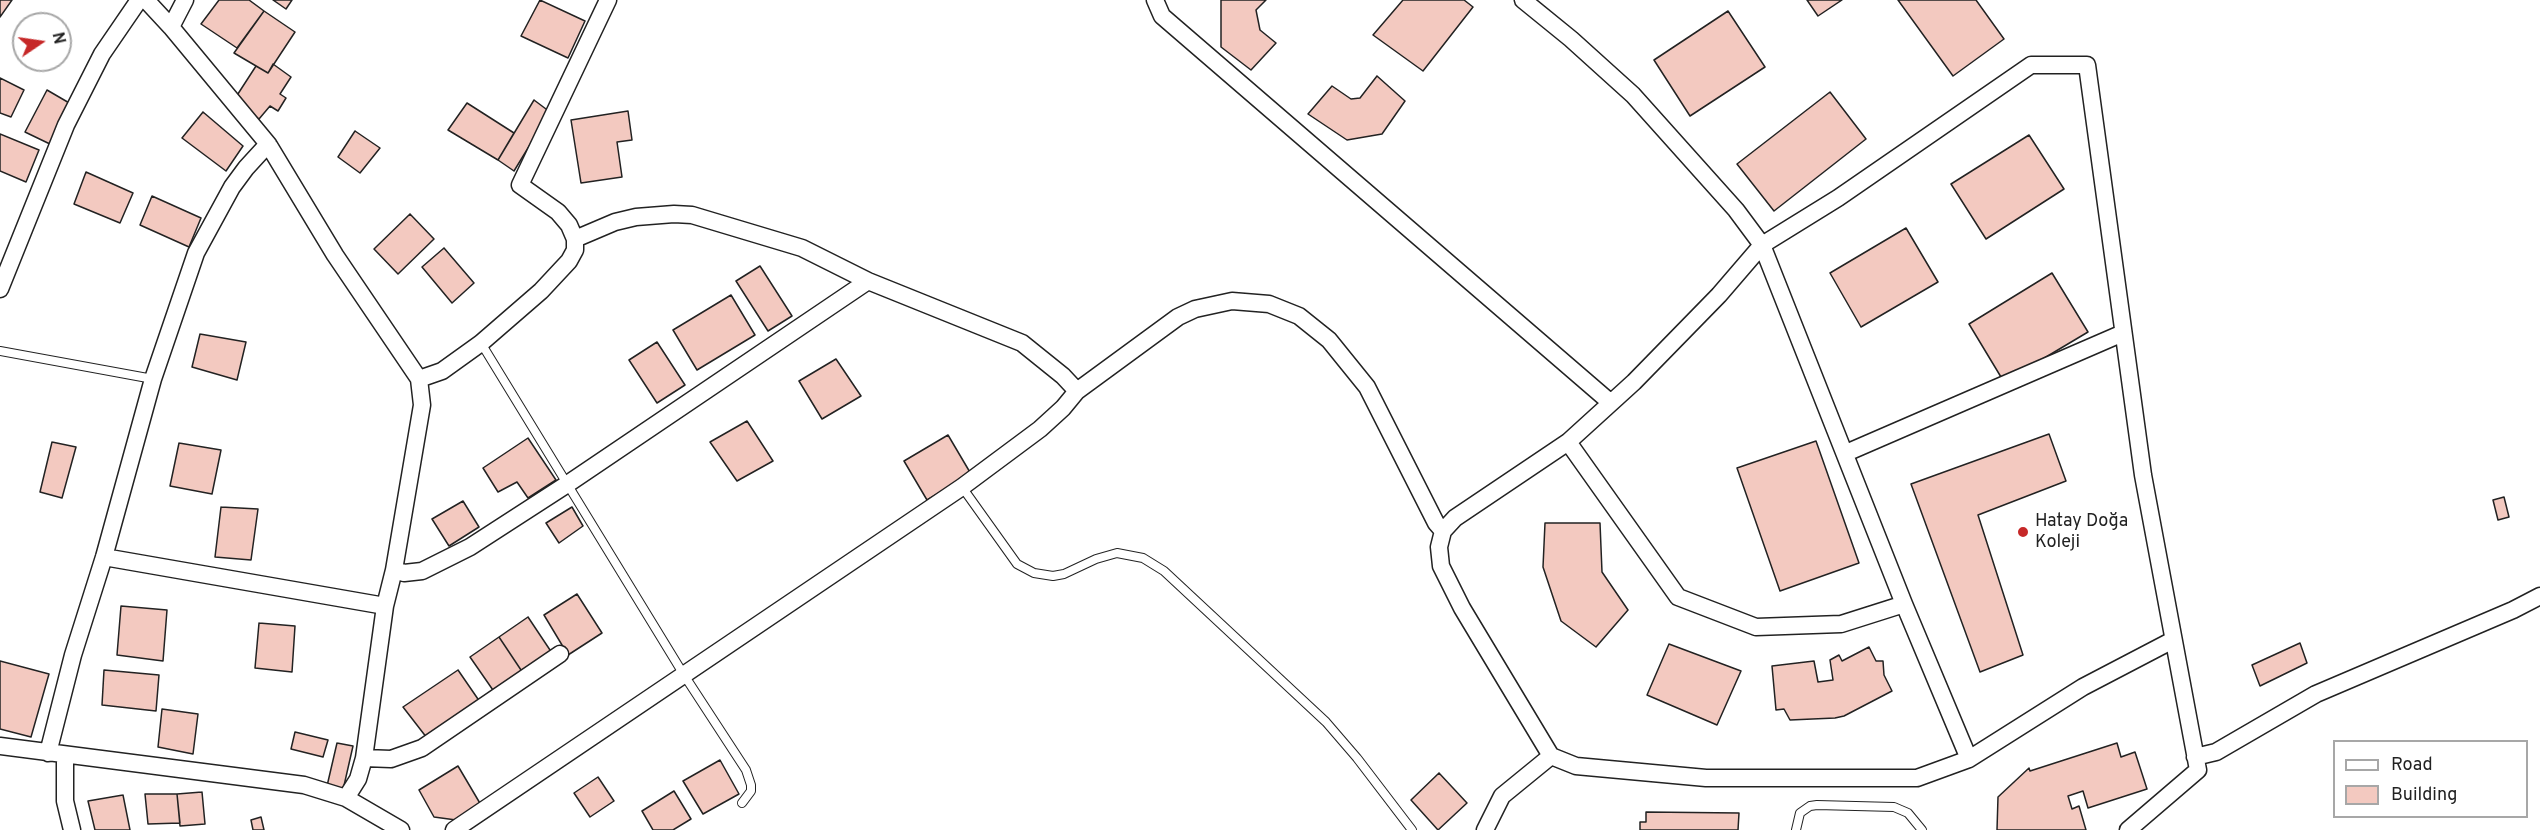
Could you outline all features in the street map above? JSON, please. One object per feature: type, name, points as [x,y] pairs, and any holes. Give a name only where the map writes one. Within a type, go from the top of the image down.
[{"type":"street","points":[[0,289],[66,125],[102,54],[139,0]]},
{"type":"street","points":[[146,0],[268,144],[335,255],[419,380],[422,405],[394,570],[385,606],[364,758],[358,779],[346,798]]},
{"type":"street","points":[[171,27],[185,0]]},
{"type":"street","points":[[419,380],[442,371],[481,343],[542,291],[569,261],[575,250],[575,239],[569,225],[558,212],[520,185],[608,0]]},
{"type":"street","points":[[1155,0],[1162,16],[1611,403]]},
{"type":"street","points":[[1523,0],[1571,39],[1633,95],[1736,210],[1762,245],[1904,604],[1969,759]]},
{"type":"street","points":[[2128,830],[2198,770],[2143,475],[2087,65],[2031,65],[1838,198],[1762,245],[1719,295],[1611,403],[1568,442],[1455,518],[1443,531],[1438,547],[1441,566],[1496,665],[1551,756],[1576,766],[1706,778],[1917,778],[1969,759],[2083,687],[2173,640]]},
{"type":"street","points":[[48,753],[73,655],[104,557],[153,379],[196,253],[232,187],[268,144]]},
{"type":"street","points":[[575,239],[615,222],[636,217],[657,214],[692,215],[802,248],[868,280],[1022,343],[1064,376],[1077,391]]},
{"type":"street","points":[[394,570],[404,573],[422,571],[470,547],[569,483],[868,280]]},
{"type":"street","points":[[454,830],[962,487],[1040,429],[1077,391],[1178,317],[1195,309],[1213,304],[1241,301],[1269,304],[1299,316],[1329,340],[1357,372],[1376,403],[1436,523],[1443,531]]},
{"type":"street","points":[[1846,453],[2123,333]]},
{"type":"street","points":[[1568,442],[1678,597],[1756,627],[1841,624],[1904,604]]},
{"type":"street","points":[[104,557],[385,606]]},
{"type":"street","points":[[2195,757],[2217,752],[2316,694],[2513,610],[2540,596]]},
{"type":"street","points":[[364,758],[391,759],[422,748],[560,654]]},
{"type":"street","points":[[0,746],[304,785],[346,798],[401,830]]},
{"type":"street","points":[[66,755],[65,801],[72,830]]},
{"type":"street","points":[[1485,830],[1502,796],[1551,756]]},
{"type":"lane","points":[[481,343],[569,483],[684,675],[746,770],[751,791],[742,803]]},
{"type":"lane","points":[[0,351],[153,379]]},
{"type":"lane","points":[[962,487],[1017,564],[1034,573],[1053,576],[1064,574],[1096,559],[1117,553],[1143,558],[1164,571],[1326,722],[1357,758],[1412,830]]},
{"type":"lane","points":[[1796,830],[1800,813],[1817,805],[1894,807],[1908,813],[1922,830]]},
{"type":"building","points":[[0,0],[12,0],[0,17]]},
{"type":"building","points":[[219,0],[249,0],[264,11],[237,48],[201,24]]},
{"type":"building","points":[[273,0],[292,0],[286,9]]},
{"type":"building","points":[[540,0],[585,21],[568,58],[521,36]]},
{"type":"building","points":[[1221,0],[1266,0],[1256,10],[1260,30],[1276,43],[1251,70],[1221,47]]},
{"type":"building","points":[[1403,0],[1464,0],[1473,7],[1423,71],[1373,35]]},
{"type":"building","points":[[1807,0],[1842,0],[1818,16]]},
{"type":"building","points":[[1898,0],[1976,0],[2004,39],[1953,76]]},
{"type":"building","points":[[264,11],[295,32],[268,73],[234,53]]},
{"type":"building","points":[[1728,11],[1765,67],[1690,116],[1654,60]]},
{"type":"building","points":[[273,64],[291,77],[280,94],[286,98],[278,111],[270,106],[259,119],[234,100],[256,66],[268,73]]},
{"type":"building","points":[[1377,76],[1405,101],[1382,134],[1347,140],[1308,114],[1332,86],[1351,99],[1360,98]]},
{"type":"building","points":[[0,78],[24,90],[11,117],[0,113]]},
{"type":"building","points":[[47,90],[71,104],[52,145],[25,132]]},
{"type":"building","points":[[1830,92],[1866,139],[1774,211],[1737,164]]},
{"type":"building","points":[[534,100],[550,112],[514,171],[498,160]]},
{"type":"building","points":[[467,103],[514,133],[498,160],[448,130]]},
{"type":"building","points":[[628,111],[632,140],[617,142],[622,177],[581,183],[571,120]]},
{"type":"building","points":[[203,112],[243,146],[226,171],[182,138]]},
{"type":"building","points":[[355,131],[380,148],[360,173],[338,157]]},
{"type":"building","points":[[0,134],[39,150],[26,182],[0,171]]},
{"type":"building","points":[[2029,135],[2064,189],[1986,239],[1951,184]]},
{"type":"building","points":[[86,172],[133,193],[120,223],[74,204]]},
{"type":"building","points":[[152,196],[201,218],[189,247],[140,225]]},
{"type":"building","points":[[410,214],[434,239],[398,274],[374,249]]},
{"type":"building","points":[[1906,228],[1938,282],[1861,327],[1830,273]]},
{"type":"building","points":[[444,248],[474,283],[452,303],[422,267]]},
{"type":"building","points":[[760,266],[792,316],[768,331],[736,281]]},
{"type":"building","points":[[2052,273],[2088,332],[2004,382],[1969,324]]},
{"type":"building","points":[[731,295],[755,335],[697,370],[673,330]]},
{"type":"building","points":[[200,334],[246,342],[237,380],[192,367]]},
{"type":"building","points":[[657,342],[685,385],[657,403],[629,360]]},
{"type":"building","points":[[836,359],[861,396],[822,419],[799,381]]},
{"type":"building","points":[[747,421],[773,461],[737,481],[710,442]]},
{"type":"building","points":[[2049,434],[2066,481],[1978,515],[2023,655],[1980,672],[1911,484]]},
{"type":"building","points":[[948,435],[971,474],[927,500],[904,461]]},
{"type":"building","points":[[528,438],[556,480],[528,498],[517,482],[498,492],[483,468]]},
{"type":"building","points":[[1816,441],[1859,563],[1780,591],[1737,468]]},
{"type":"building","points":[[52,442],[76,447],[62,498],[40,492]]},
{"type":"building","points":[[179,443],[221,450],[212,494],[170,486]]},
{"type":"building","points":[[2504,497],[2509,517],[2498,520],[2493,500]]},
{"type":"building","points":[[463,501],[479,527],[449,546],[432,519]]},
{"type":"building","points":[[221,507],[258,509],[251,560],[215,557]]},
{"type":"building","points":[[572,507],[583,526],[559,543],[546,523]]},
{"type":"building","points":[[1545,523],[1600,523],[1602,572],[1628,610],[1596,647],[1561,621],[1543,567]]},
{"type":"building","points":[[577,594],[602,633],[568,655],[544,615]]},
{"type":"building","points":[[121,606],[167,610],[163,661],[117,655]]},
{"type":"building","points":[[528,617],[552,653],[523,673],[499,637]]},
{"type":"building","points":[[259,623],[295,626],[292,672],[255,668]]},
{"type":"building","points":[[499,637],[523,673],[495,693],[470,657]]},
{"type":"building","points":[[2300,643],[2307,663],[2260,686],[2252,665]]},
{"type":"building","points":[[1669,644],[1741,671],[1717,725],[1647,695]]},
{"type":"building","points":[[1869,647],[1876,661],[1883,661],[1884,675],[1892,691],[1844,716],[1835,718],[1790,720],[1784,709],[1776,710],[1772,666],[1814,661],[1818,682],[1833,680],[1830,660],[1839,655],[1842,661]]},
{"type":"building","points":[[0,661],[49,674],[31,737],[0,729]]},
{"type":"building","points":[[104,670],[159,675],[156,711],[102,705]]},
{"type":"building","points":[[458,670],[480,702],[427,738],[403,707]]},
{"type":"building","points":[[162,709],[198,714],[193,754],[158,747]]},
{"type":"building","points":[[295,732],[328,740],[323,757],[291,749]]},
{"type":"building","points":[[337,743],[353,746],[343,790],[327,786]]},
{"type":"building","points":[[2117,743],[2121,757],[2135,752],[2147,789],[2088,808],[2083,791],[2068,796],[2072,809],[2079,806],[2086,830],[1997,830],[1998,797],[2029,768],[2030,771]]},
{"type":"building","points":[[720,760],[739,794],[703,814],[683,781]]},
{"type":"building","points":[[458,766],[481,805],[456,820],[434,817],[419,790]]},
{"type":"building","points":[[1439,773],[1467,803],[1438,830],[1411,800]]},
{"type":"building","points":[[598,777],[614,801],[590,817],[574,793]]},
{"type":"building","points":[[674,791],[691,819],[673,830],[653,830],[642,811]]},
{"type":"building","points":[[202,792],[205,824],[180,826],[177,794]]},
{"type":"building","points":[[145,794],[177,794],[180,823],[148,824]]},
{"type":"building","points":[[123,795],[130,830],[95,830],[88,801]]},
{"type":"building","points":[[1646,812],[1739,813],[1738,830],[1640,830],[1640,822],[1646,822]]},
{"type":"building","points":[[261,817],[264,830],[253,830],[251,820]]},
{"type":"place","name":"Hatay Doğa Koleji","points":[[2023,532]]}]
